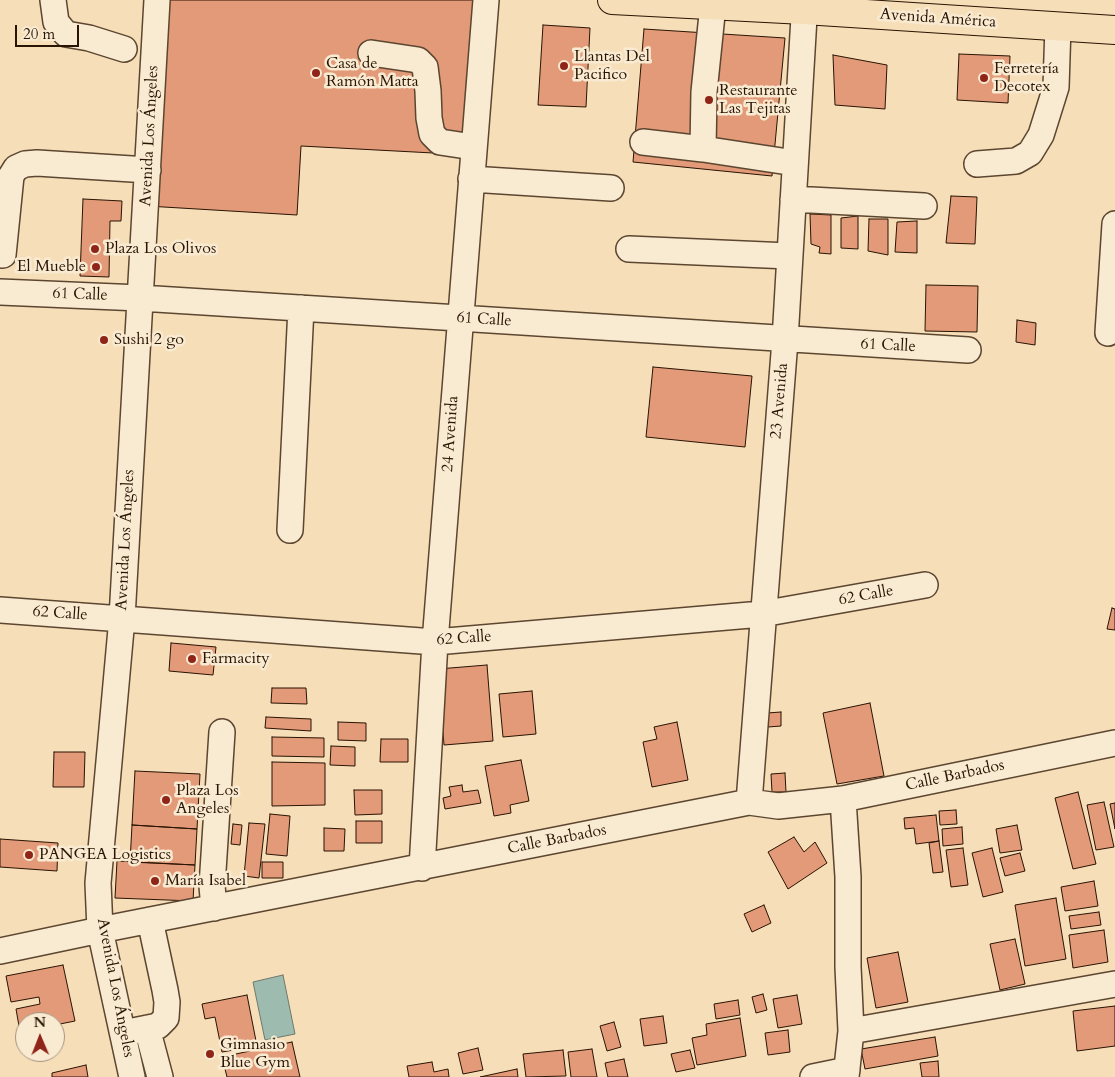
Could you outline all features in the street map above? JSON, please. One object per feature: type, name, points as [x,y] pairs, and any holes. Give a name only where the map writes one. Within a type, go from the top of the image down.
[{"type":"main road","name":"Avenida América","points":[[612,0],[713,5],[804,5],[1115,30]]},
{"type":"street","points":[[53,0],[56,22],[66,34],[89,38],[124,50]]},
{"type":"street","name":"Avenida Los Ángeles","points":[[132,1077],[100,930],[98,883],[122,618],[158,0]]},
{"type":"street","name":"24 Avenida","points":[[422,868],[435,642],[486,0]]},
{"type":"street","points":[[703,149],[704,92],[713,5]]},
{"type":"street","name":"23 Avenida","points":[[749,802],[762,614],[785,340],[804,5]]},
{"type":"street","points":[[976,164],[1016,161],[1030,153],[1041,135],[1056,88],[1058,26]]},
{"type":"street","points":[[371,53],[418,60],[425,67],[432,134],[440,142],[473,147]]},
{"type":"street","points":[[643,142],[795,163]]},
{"type":"street","points":[[3,255],[11,176],[16,168],[25,164],[37,163],[148,170]]},
{"type":"street","points":[[471,179],[611,188]]},
{"type":"street","points":[[793,200],[924,206]]},
{"type":"street","points":[[1108,333],[1115,224]]},
{"type":"street","points":[[629,249],[790,256]]},
{"type":"street","name":"61 Calle","points":[[0,292],[140,298],[968,350]]},
{"type":"street","points":[[290,530],[301,308]]},
{"type":"street","name":"62 Calle","points":[[0,610],[435,642],[762,614],[925,586]]},
{"type":"street","points":[[214,908],[212,886],[222,732]]},
{"type":"street","name":"Calle Barbados","points":[[0,952],[100,930],[749,802],[778,806],[843,799],[1115,743]]},
{"type":"street","points":[[812,1077],[847,1074],[851,1031],[848,967],[848,877],[843,799]]},
{"type":"street","points":[[123,1032],[158,1026],[166,1018],[167,1002],[150,920]]},
{"type":"street","points":[[851,1031],[1115,984]]},
{"type":"street","points":[[147,1028],[160,1077]]},
{"type":"shaded area","points":[[283,975],[295,1034],[265,1040],[253,982]]},
{"type":"building","name":"Casa de Ramón Matta","points":[[158,0],[484,0],[471,155],[301,146],[297,215],[147,206]]},
{"type":"building","name":"Llantas Del Pacifico","points":[[543,25],[590,28],[586,107],[538,105]]},
{"type":"building","name":"Restaurante Las Tejitas","points":[[644,29],[785,38],[772,176],[633,162]]},
{"type":"building","name":"Ferretería Decotex","points":[[959,54],[1010,56],[1008,103],[957,100]]},
{"type":"building","points":[[833,55],[887,65],[885,109],[835,105]]},
{"type":"building","points":[[951,196],[977,197],[975,244],[946,243]]},
{"type":"building","name":"Plaza Los Olivos","points":[[83,199],[122,201],[121,221],[110,221],[109,277],[80,276]]},
{"type":"building","points":[[810,214],[831,215],[831,254],[819,253],[820,247],[811,244]]},
{"type":"building","points":[[858,216],[858,249],[841,248],[841,218]]},
{"type":"building","points":[[869,219],[888,219],[888,255],[868,251]]},
{"type":"building","points":[[917,221],[917,253],[895,252],[897,222]]},
{"type":"building","points":[[926,285],[978,286],[977,332],[925,331]]},
{"type":"building","points":[[1017,320],[1036,323],[1035,345],[1016,342]]},
{"type":"building","points":[[653,367],[752,376],[745,447],[646,437]]},
{"type":"building","points":[[1112,608],[1115,609],[1115,630],[1107,629]]},
{"type":"building","name":"Farmacity","points":[[171,643],[216,647],[213,675],[169,671]]},
{"type":"building","points":[[487,665],[493,741],[444,745],[438,669]]},
{"type":"building","points":[[272,688],[306,688],[307,704],[271,703]]},
{"type":"building","points":[[532,691],[536,734],[503,737],[499,694]]},
{"type":"building","points":[[870,703],[884,776],[837,784],[823,713]]},
{"type":"building","points":[[781,712],[781,726],[768,727],[767,713]]},
{"type":"building","points":[[266,717],[311,719],[311,731],[265,728]]},
{"type":"building","points":[[338,722],[366,723],[366,741],[338,740]]},
{"type":"building","points":[[677,722],[688,780],[652,787],[643,742],[657,739],[654,727]]},
{"type":"building","points":[[272,737],[324,738],[324,757],[272,756]]},
{"type":"building","points":[[381,739],[408,739],[408,762],[380,762]]},
{"type":"building","points":[[331,746],[355,747],[355,766],[330,765]]},
{"type":"building","points":[[54,752],[85,752],[84,787],[53,787]]},
{"type":"building","points":[[521,760],[529,801],[510,805],[511,813],[494,816],[485,766]]},
{"type":"building","points":[[272,762],[325,763],[325,805],[272,806]]},
{"type":"building","name":"Plaza Los Angeles","points":[[135,771],[200,774],[197,829],[132,825]]},
{"type":"building","points":[[785,773],[786,792],[772,792],[771,774]]},
{"type":"building","points":[[462,785],[463,792],[478,790],[481,803],[445,809],[443,798],[451,796],[449,787]]},
{"type":"building","points":[[354,790],[382,790],[382,814],[355,815]]},
{"type":"building","points":[[1078,792],[1096,864],[1073,869],[1055,798]]},
{"type":"building","points":[[1104,802],[1114,847],[1096,850],[1087,805]]},
{"type":"building","points":[[1115,803],[1115,829],[1110,804]]},
{"type":"building","points":[[956,810],[957,824],[940,825],[939,811]]},
{"type":"building","points":[[270,814],[290,816],[287,856],[266,854]]},
{"type":"building","points":[[936,815],[939,841],[916,844],[914,828],[905,829],[904,818]]},
{"type":"building","points":[[356,821],[382,821],[382,843],[356,843]]},
{"type":"building","points":[[249,823],[265,824],[259,878],[244,876]]},
{"type":"building","points":[[233,824],[242,825],[240,845],[231,844]]},
{"type":"building","points":[[132,825],[197,829],[195,865],[130,862]]},
{"type":"building","points":[[1017,825],[1022,850],[1000,853],[996,829]]},
{"type":"building","points":[[962,827],[963,844],[943,846],[942,829]]},
{"type":"building","points":[[324,828],[345,829],[344,851],[324,851]]},
{"type":"building","points":[[794,837],[804,852],[815,842],[827,863],[788,889],[768,852]]},
{"type":"building","name":"PANGEA Logistics","points":[[0,839],[58,843],[57,871],[0,867]]},
{"type":"building","points":[[939,841],[943,872],[933,873],[929,843]]},
{"type":"building","points":[[963,848],[968,885],[951,887],[946,850]]},
{"type":"building","points":[[992,848],[1003,892],[983,897],[972,853]]},
{"type":"building","points":[[1020,853],[1025,871],[1005,876],[1000,858]]},
{"type":"building","name":"María Isabel","points":[[117,861],[195,865],[193,901],[115,898]]},
{"type":"building","points":[[262,862],[283,862],[283,878],[262,878]]},
{"type":"building","points":[[1094,881],[1098,906],[1065,911],[1061,887]]},
{"type":"building","points":[[1056,898],[1066,959],[1025,966],[1015,905]]},
{"type":"building","points":[[764,905],[771,923],[752,932],[744,914]]},
{"type":"building","points":[[1099,912],[1101,925],[1071,929],[1069,916]]},
{"type":"building","points":[[1104,930],[1108,962],[1073,968],[1069,935]]},
{"type":"building","points":[[1015,939],[1025,984],[1000,990],[990,944]]},
{"type":"building","points":[[898,952],[908,1002],[876,1008],[867,958]]},
{"type":"building","points":[[63,965],[75,1021],[65,1023],[65,1012],[17,1012],[16,1009],[40,1004],[39,997],[11,1002],[6,976]]},
{"type":"building","points":[[763,994],[767,1010],[756,1013],[752,997]]},
{"type":"building","points":[[247,995],[257,1046],[222,1052],[215,1017],[205,1019],[202,1004]]},
{"type":"building","points":[[797,995],[802,1024],[778,1028],[773,999]]},
{"type":"building","points":[[738,1000],[740,1015],[716,1019],[714,1004]]},
{"type":"building","points":[[1115,1006],[1115,1046],[1077,1051],[1073,1011]]},
{"type":"building","points":[[663,1016],[667,1043],[644,1046],[640,1019]]},
{"type":"building","points":[[740,1018],[746,1056],[697,1065],[692,1038],[707,1035],[706,1024]]},
{"type":"building","points":[[614,1022],[621,1047],[607,1051],[600,1026]]},
{"type":"building","points":[[788,1030],[790,1052],[768,1055],[765,1033]]},
{"type":"building","points":[[935,1037],[938,1056],[865,1069],[861,1049]]},
{"type":"building","points":[[292,1042],[300,1077],[227,1077],[222,1057]]},
{"type":"building","points":[[478,1048],[483,1070],[463,1074],[458,1053]]},
{"type":"building","points":[[592,1049],[597,1077],[571,1077],[568,1052]]},
{"type":"building","points":[[563,1050],[566,1076],[526,1077],[523,1054]]},
{"type":"building","points":[[690,1050],[695,1068],[676,1072],[671,1054]]},
{"type":"building","points":[[624,1059],[628,1077],[608,1077],[605,1063]]},
{"type":"building","points":[[938,1061],[939,1077],[922,1077],[920,1063]]},
{"type":"building","points":[[432,1062],[434,1072],[448,1069],[449,1077],[409,1077],[407,1066]]},
{"type":"building","points":[[86,1065],[88,1077],[52,1077],[52,1073]]},
{"type":"building","points":[[517,1069],[518,1077],[480,1077]]},
{"type":"place","name":"Llantas Del Pacifico","points":[[564,66]]},
{"type":"place","name":"Casa de Ramón Matta","points":[[316,73]]},
{"type":"place","name":"Ferretería Decotex","points":[[984,78]]},
{"type":"place","name":"Restaurante Las Tejitas","points":[[709,100]]},
{"type":"place","name":"Plaza Los Olivos","points":[[95,249]]},
{"type":"place","name":"El Mueble","points":[[96,267]]},
{"type":"place","name":"Sushi 2 go","points":[[104,340]]},
{"type":"place","name":"Farmacity","points":[[192,659]]},
{"type":"place","name":"Plaza Los Angeles","points":[[166,800]]},
{"type":"place","name":"PANGEA Logistics","points":[[29,855]]},
{"type":"place","name":"María Isabel","points":[[155,881]]},
{"type":"place","name":"Gimnasio Blue Gym","points":[[210,1054]]}]
